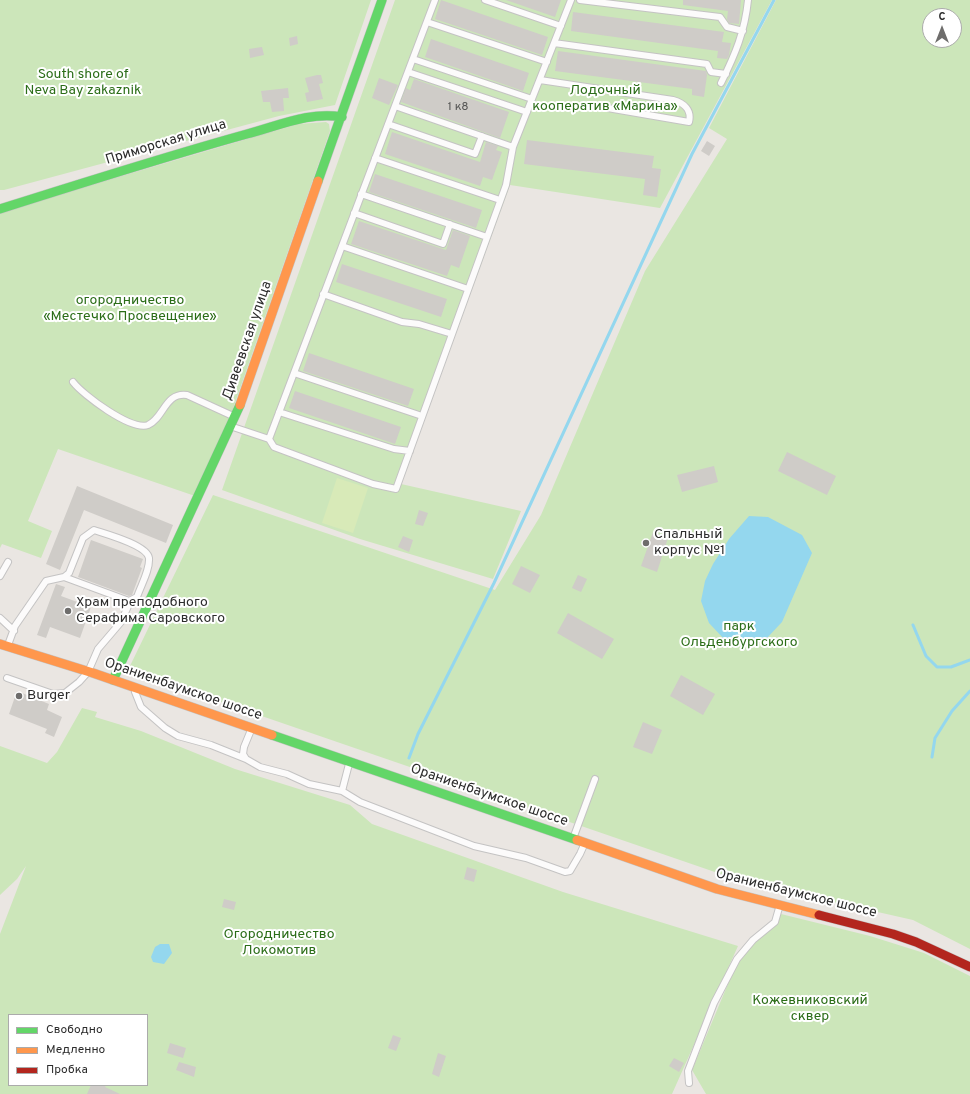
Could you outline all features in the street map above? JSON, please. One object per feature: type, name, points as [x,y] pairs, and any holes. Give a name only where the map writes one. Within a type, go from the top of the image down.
[{"type":"street","name":"Дивеевская улица","points":[[113,680],[236,417],[382,0]]},
{"type":"street","name":"Приморская улица","points":[[0,209],[195,148],[298,121],[329,115],[342,117]]},
{"type":"street","name":"Ораниенбаумское шоссе","points":[[4,645],[113,680],[717,889],[893,934],[922,944],[970,967]]},
{"type":"lane","points":[[269,439],[435,0]]},
{"type":"lane","points":[[485,0],[561,26]]},
{"type":"lane","points":[[232,427],[269,439],[274,447],[373,484],[396,488],[506,185],[513,147],[571,0]]},
{"type":"lane","points":[[580,0],[720,17],[727,27],[743,31]]},
{"type":"lane","points":[[721,83],[726,74],[746,22],[748,0]]},
{"type":"lane","points":[[427,22],[547,62]]},
{"type":"lane","points":[[554,43],[707,64],[712,72],[726,74]]},
{"type":"lane","points":[[413,59],[532,99]]},
{"type":"lane","points":[[408,72],[527,112]]},
{"type":"lane","points":[[540,80],[673,100],[685,106],[689,112],[690,119],[689,122],[590,105]]},
{"type":"lane","points":[[395,106],[513,147]]},
{"type":"lane","points":[[388,124],[475,154],[482,136]]},
{"type":"lane","points":[[375,158],[500,200]]},
{"type":"lane","points":[[361,194],[487,237]]},
{"type":"lane","points":[[354,214],[443,244],[450,224]]},
{"type":"lane","points":[[342,246],[468,288]]},
{"type":"lane","points":[[323,294],[402,322],[419,324],[452,334]]},
{"type":"lane","points":[[294,373],[422,416]]},
{"type":"lane","points":[[73,382],[87,396],[113,414],[140,426],[148,425],[170,400],[181,394],[187,395],[236,417]]},
{"type":"lane","points":[[279,412],[394,449],[410,451]]},
{"type":"lane","points":[[4,645],[46,581],[64,577],[69,573],[83,538],[94,530],[144,548],[149,556],[148,566],[136,597],[129,601],[121,622],[98,649],[88,672],[79,682],[66,692],[53,694],[7,678]]},
{"type":"lane","points":[[0,576],[8,562]]},
{"type":"lane","points":[[64,577],[129,601]]},
{"type":"lane","points":[[0,618],[14,631]]},
{"type":"lane","points":[[133,687],[141,707],[165,728],[178,736],[211,745],[246,759],[260,767],[287,774],[309,784],[342,791],[360,802],[474,846],[526,858],[560,871],[570,871],[584,844]]},
{"type":"lane","points":[[246,759],[243,754],[244,747],[251,728]]},
{"type":"lane","points":[[342,791],[349,762]]},
{"type":"lane","points":[[572,840],[595,779]]},
{"type":"lane","points":[[689,1083],[688,1072],[714,1003],[744,949],[774,922],[780,906]]},
{"type":"green space","name":"South shore of Neva Bay zakaznik","points":[[0,0],[371,0],[335,105],[279,116],[4,190],[0,190]]},
{"type":"green space","name":"Лодочный кооператив «Марина»","points":[[395,0],[772,0],[660,208],[510,185],[401,484],[521,511],[493,579],[360,539],[222,490]]},
{"type":"green space","name":"парк Ольденбургского","points":[[776,0],[970,0],[970,949],[913,920],[741,881],[128,670],[213,495],[495,590],[541,515],[645,271],[727,139],[709,128]]},
{"type":"green space","name":"огородничество «Местечко Просвещение»","points":[[326,122],[329,124],[330,131],[228,423],[195,496],[58,449],[28,521],[52,531],[41,558],[2,544],[0,548],[0,212],[298,124]]},
{"type":"green space","points":[[337,478],[368,488],[353,533],[322,523]]},
{"type":"green space","name":"Огородничество Локомотив","points":[[82,708],[97,712],[95,717],[141,731],[235,769],[350,805],[372,824],[563,892],[738,946],[672,1094],[0,1094],[0,934],[26,866],[17,879],[0,895],[0,746],[47,763],[57,752]]},
{"type":"green space","name":"Кожевниковский сквер","points":[[781,914],[870,936],[924,953],[970,976],[970,1094],[706,1094],[692,1070],[735,967],[754,940],[776,924]]},
{"type":"water","points":[[749,516],[768,517],[802,535],[812,553],[782,622],[767,638],[752,645],[725,640],[709,623],[701,601],[705,581],[713,564],[729,539]]},
{"type":"water","points":[[160,944],[169,944],[172,953],[164,964],[153,962],[151,957],[155,947]]},
{"type":"building","points":[[441,0],[548,37],[542,55],[435,19]]},
{"type":"building","points":[[506,0],[561,0],[555,17]]},
{"type":"building","points":[[683,0],[741,0],[739,24],[729,23],[727,19],[728,11],[683,5]]},
{"type":"building","points":[[573,12],[724,32],[722,42],[731,43],[729,55],[727,59],[717,58],[718,51],[571,31]]},
{"type":"building","points":[[297,36],[298,44],[290,46],[289,38]]},
{"type":"building","points":[[431,39],[529,73],[523,91],[425,57]]},
{"type":"building","points":[[262,47],[264,55],[250,58],[249,49]]},
{"type":"building","points":[[558,51],[706,71],[707,75],[704,97],[692,95],[692,89],[555,71]]},
{"type":"building","points":[[321,75],[323,83],[319,84],[323,99],[307,102],[305,93],[309,92],[305,78]]},
{"type":"building","points":[[379,78],[398,85],[389,105],[372,98]]},
{"type":"building","points":[[414,79],[509,112],[500,138],[401,102],[406,88],[410,90]]},
{"type":"building","points":[[288,88],[289,98],[283,98],[284,111],[272,112],[270,102],[263,102],[261,91]]},
{"type":"building","points":[[392,132],[480,162],[486,142],[498,146],[496,150],[502,152],[492,180],[483,177],[480,186],[385,154]]},
{"type":"building","points":[[527,140],[654,156],[652,168],[661,169],[657,197],[643,195],[645,179],[524,164]]},
{"type":"building","points":[[707,141],[715,146],[709,156],[701,151]]},
{"type":"building","points":[[375,174],[482,210],[476,228],[369,192]]},
{"type":"building","points":[[359,221],[446,250],[453,230],[470,236],[459,268],[451,265],[447,276],[351,244]]},
{"type":"building","points":[[342,264],[447,299],[441,317],[336,282]]},
{"type":"building","points":[[309,353],[414,389],[408,406],[303,371]]},
{"type":"building","points":[[295,391],[401,427],[395,444],[289,408]]},
{"type":"building","points":[[787,452],[836,476],[827,495],[778,471]]},
{"type":"building","points":[[714,466],[718,482],[682,492],[677,475]]},
{"type":"building","points":[[77,486],[173,525],[166,543],[84,510],[60,570],[46,564]]},
{"type":"building","points":[[419,510],[428,513],[423,526],[415,524]]},
{"type":"building","points":[[653,532],[668,538],[657,572],[641,566]]},
{"type":"building","points":[[403,536],[413,540],[409,552],[398,547]]},
{"type":"building","points":[[91,540],[143,559],[140,567],[142,568],[132,595],[129,596],[78,577]]},
{"type":"building","points":[[521,566],[540,575],[530,593],[512,584]]},
{"type":"building","points":[[578,575],[587,579],[581,592],[572,588]]},
{"type":"building","name":"Храм преподобного Серафима Саровского","points":[[56,584],[65,587],[61,596],[91,607],[80,638],[50,627],[46,638],[37,635]]},
{"type":"building","points":[[568,613],[614,639],[602,659],[557,633]]},
{"type":"building","points":[[681,675],[715,694],[703,715],[670,696]]},
{"type":"building","points":[[17,691],[49,704],[47,710],[62,717],[54,737],[45,733],[47,729],[9,714]]},
{"type":"building","points":[[643,722],[662,730],[652,754],[633,747]]},
{"type":"building","points":[[467,867],[477,870],[474,882],[464,879]]},
{"type":"building","points":[[224,899],[236,902],[234,910],[222,907]]},
{"type":"building","points":[[393,1035],[401,1038],[396,1051],[388,1048]]},
{"type":"building","points":[[170,1043],[186,1048],[183,1058],[167,1053]]},
{"type":"building","points":[[438,1053],[446,1056],[439,1077],[432,1074]]},
{"type":"building","points":[[674,1058],[684,1063],[679,1072],[669,1066]]},
{"type":"building","points":[[179,1062],[196,1067],[194,1077],[176,1070]]},
{"type":"building","points":[[91,1086],[106,1086],[120,1094],[87,1094]]},
{"type":"waterway","points":[[409,758],[418,734],[494,583],[692,154],[774,0]]},
{"type":"waterway","points":[[913,625],[926,656],[937,667],[951,667],[970,660]]},
{"type":"waterway","points":[[932,757],[935,738],[952,711],[970,691]]},
{"type":"traffic: fast","points":[[318,181],[382,0]]},
{"type":"traffic: fast","points":[[0,209],[154,161],[294,120],[318,116],[342,117]]},
{"type":"traffic: fast","points":[[113,680],[240,405]]},
{"type":"traffic: fast","points":[[272,735],[577,840]]},
{"type":"traffic: slow","points":[[240,405],[318,181]]},
{"type":"traffic: slow","points":[[0,644],[93,673],[272,735]]},
{"type":"traffic: slow","points":[[577,840],[717,889],[819,915]]},
{"type":"traffic: jam","points":[[819,915],[893,934],[916,942],[970,967]]},
{"type":"place","name":"Спальный корпус №1","points":[[646,543]]},
{"type":"place","name":"Храм преподобного Серафима Саровского","points":[[68,611]]},
{"type":"place","name":"Burger","points":[[19,696]]}]
